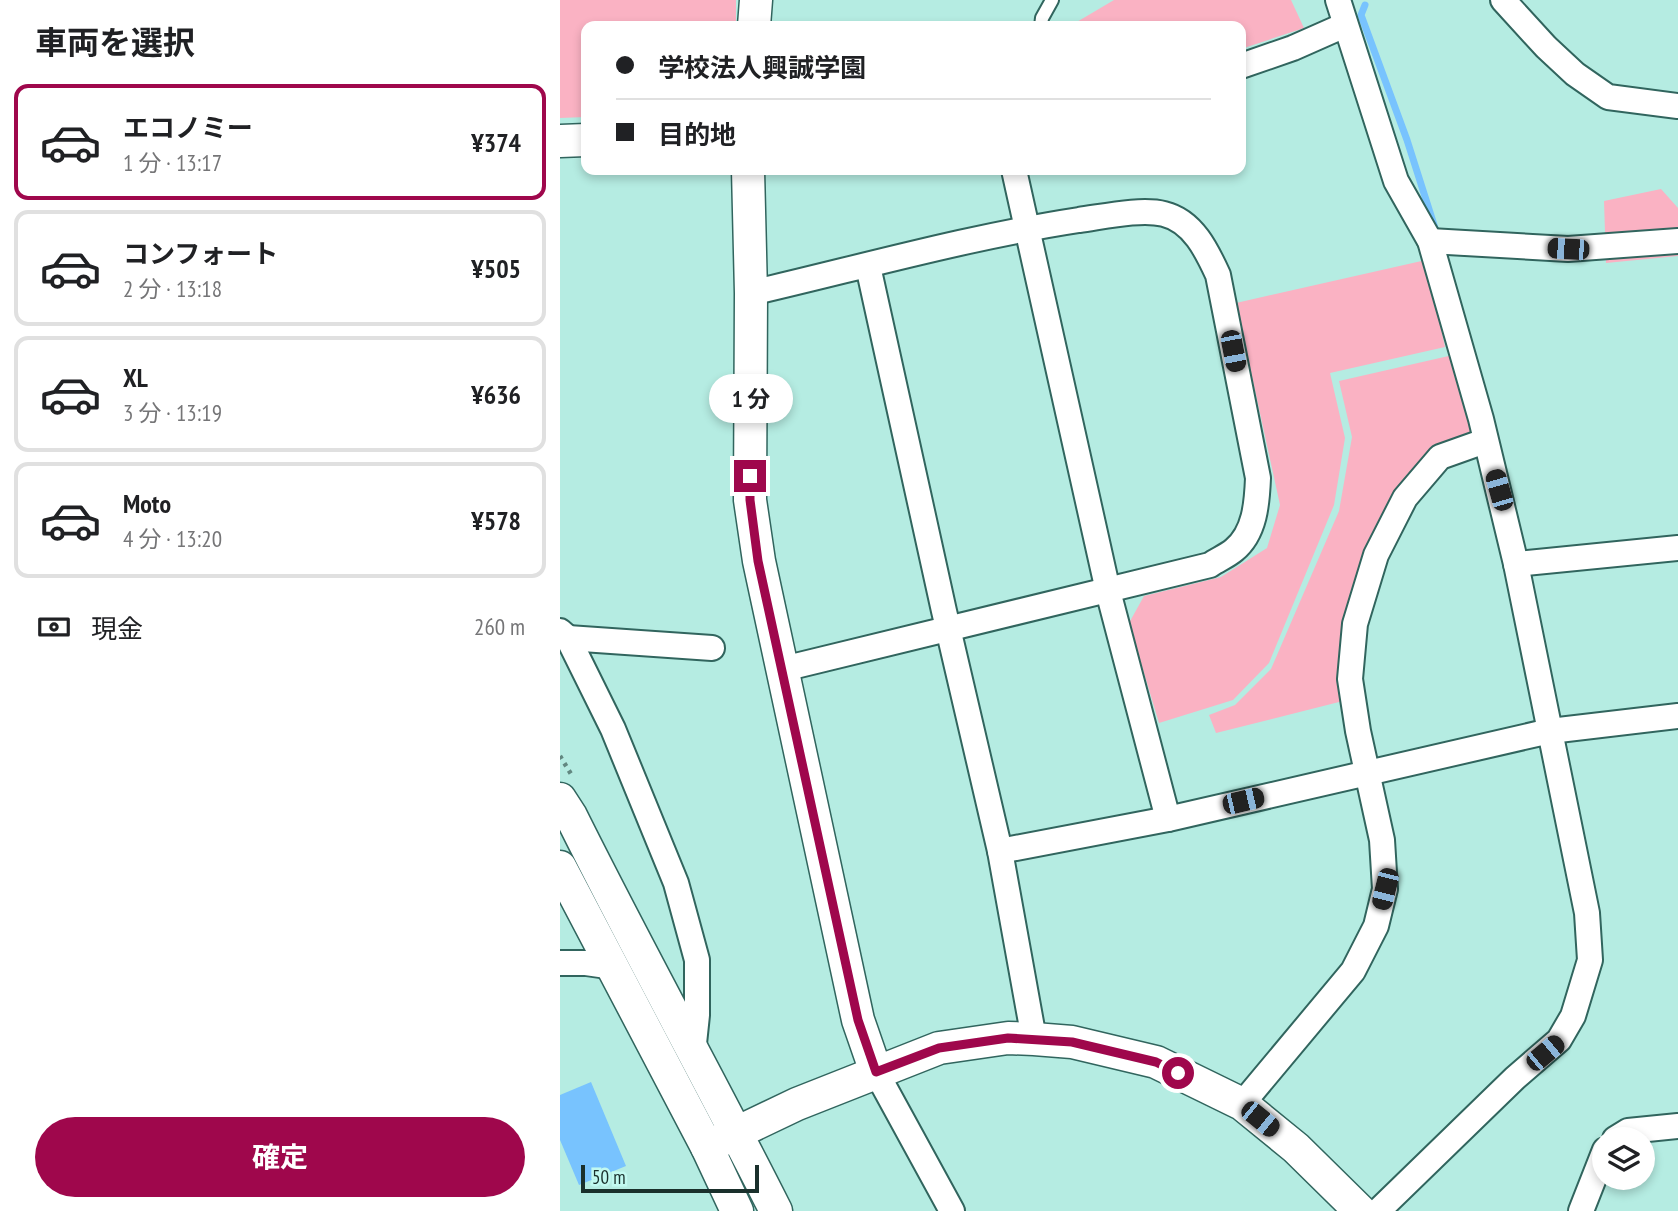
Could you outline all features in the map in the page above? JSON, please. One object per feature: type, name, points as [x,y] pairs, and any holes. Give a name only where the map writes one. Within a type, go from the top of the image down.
[{"type":"street","points":[[754,21],[756,0]]},
{"type":"street","points":[[1338,0],[1396,181],[1430,241],[1481,419],[1516,564],[1587,913],[1590,960],[1576,1007],[1559,1040],[1515,1078],[1378,1211]]},
{"type":"street","points":[[1503,0],[1575,74],[1608,97],[1678,106]]},
{"type":"street","points":[[1246,64],[1293,48],[1345,25]]},
{"type":"street","points":[[560,141],[581,140]]},
{"type":"street","points":[[748,175],[751,293],[750,500],[758,561],[858,1020],[876,1072],[952,1211]]},
{"type":"street","points":[[1015,175],[1108,591],[1168,819]]},
{"type":"street","points":[[751,293],[1027,228],[1127,213],[1164,214],[1185,226],[1205,246],[1218,275],[1258,478],[1257,505],[1249,529],[1235,550],[1210,565],[783,669]]},
{"type":"street","points":[[1430,241],[1568,249],[1678,241]]},
{"type":"street","points":[[868,266],[1000,851],[1034,1039]]},
{"type":"street","points":[[1242,1104],[1353,971],[1376,926],[1385,889],[1382,840],[1358,731],[1350,679],[1355,624],[1376,555],[1405,498],[1440,457],[1485,441]]},
{"type":"street","points":[[1516,564],[1678,548]]},
{"type":"street","points":[[564,635],[712,648]]},
{"type":"street","points":[[564,635],[613,729],[676,883],[696,960],[697,1015],[693,1053]]},
{"type":"street","points":[[1000,851],[1168,819],[1550,731],[1678,716]]},
{"type":"street","points":[[560,799],[776,1211]]},
{"type":"street","points":[[560,867],[614,967],[737,1211]]},
{"type":"street","points":[[560,963],[614,967]]},
{"type":"street","points":[[706,1147],[797,1104],[939,1048],[1008,1038],[1072,1042],[1156,1062],[1242,1104],[1296,1148],[1360,1211]]},
{"type":"street","points":[[1655,1129],[1678,1126]]},
{"type":"street","points":[[1581,1211],[1592,1183]]},
{"type":"lane","points":[[1042,21],[1052,0]]},
{"type":"shaded area","points":[[560,0],[736,0],[736,21],[581,21],[581,117],[560,118]]},
{"type":"shaded area","points":[[1114,0],[1291,0],[1304,28],[1246,47],[1246,21],[1078,21]]},
{"type":"shaded area","points":[[1661,189],[1678,208],[1678,256],[1606,263],[1604,201]]},
{"type":"shaded area","points":[[1426,260],[1445,347],[1330,373],[1345,438],[1334,505],[1269,663],[1233,700],[1159,723],[1129,623],[1144,596],[1221,577],[1267,548],[1280,505],[1236,303]]},
{"type":"shaded area","points":[[1453,355],[1473,433],[1411,472],[1343,701],[1216,733],[1209,715],[1235,705],[1271,669],[1339,511],[1352,437],[1339,381]]},
{"type":"water","points":[[591,1082],[626,1166],[579,1185],[560,1140],[560,1095]]},
{"type":"waterway","points":[[1365,5],[1361,15],[1407,140],[1435,228]]},
{"type":"route","points":[[750,476],[750,500],[758,561],[858,1020],[876,1072],[939,1048],[1008,1038],[1072,1042],[1156,1062],[1178,1073]]}]
